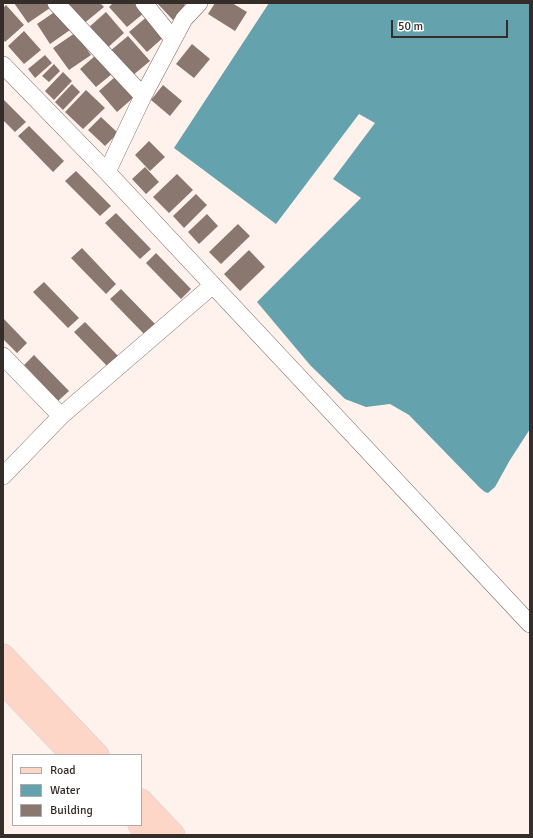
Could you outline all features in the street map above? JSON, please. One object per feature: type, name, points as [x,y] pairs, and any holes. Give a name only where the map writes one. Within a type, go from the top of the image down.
[{"type":"main road","points":[[3,655],[97,754]]},
{"type":"main road","points":[[6,692],[71,754]]},
{"type":"main road","points":[[142,801],[174,835]]},
{"type":"main road","points":[[140,826],[149,835]]},
{"type":"street","points":[[56,3],[143,96]]},
{"type":"street","points":[[144,3],[173,40]]},
{"type":"street","points":[[107,172],[143,96],[184,19],[199,3]]},
{"type":"street","points":[[3,65],[107,172],[530,624]]},
{"type":"street","points":[[3,476],[61,416],[213,285]]},
{"type":"street","points":[[3,356],[61,416]]},
{"type":"water","points":[[269,3],[530,3],[530,429],[495,487],[488,493],[480,488],[409,415],[390,404],[366,407],[345,399],[310,365],[257,302],[361,198],[333,179],[375,123],[359,114],[276,224],[174,148]]},
{"type":"building","points":[[14,3],[47,3],[50,8],[28,23]]},
{"type":"building","points":[[68,3],[100,3],[104,7],[82,25],[65,5]]},
{"type":"building","points":[[113,3],[135,3],[144,13],[127,27],[109,7]]},
{"type":"building","points":[[157,3],[183,3],[187,7],[173,20]]},
{"type":"building","points":[[215,3],[232,3],[247,12],[235,31],[208,14]]},
{"type":"building","points":[[6,5],[24,25],[5,42],[3,39],[3,8]]},
{"type":"building","points":[[56,11],[70,30],[50,44],[37,24]]},
{"type":"building","points":[[106,12],[124,33],[106,49],[88,28]]},
{"type":"building","points":[[149,15],[166,35],[147,52],[129,32]]},
{"type":"building","points":[[24,31],[41,50],[24,64],[8,46]]},
{"type":"building","points":[[75,33],[91,55],[69,70],[53,48]]},
{"type":"building","points":[[128,36],[150,61],[132,76],[110,51]]},
{"type":"building","points":[[192,44],[210,59],[194,78],[176,64]]},
{"type":"building","points":[[45,55],[52,63],[35,78],[28,69]]},
{"type":"building","points":[[96,55],[112,74],[96,87],[80,69]]},
{"type":"building","points":[[54,64],[60,71],[49,82],[42,76]]},
{"type":"building","points":[[63,72],[72,81],[54,100],[45,91]]},
{"type":"building","points":[[115,77],[133,98],[117,112],[99,91]]},
{"type":"building","points":[[72,84],[80,92],[63,110],[55,102]]},
{"type":"building","points":[[163,85],[182,101],[170,116],[151,100]]},
{"type":"building","points":[[86,90],[105,108],[83,129],[65,112]]},
{"type":"building","points":[[3,99],[26,122],[15,132],[3,120]]},
{"type":"building","points":[[101,117],[118,133],[105,146],[88,130]]},
{"type":"building","points":[[29,126],[64,161],[53,172],[18,136]]},
{"type":"building","points":[[149,141],[165,157],[150,171],[135,155]]},
{"type":"building","points":[[145,167],[159,182],[146,194],[132,179]]},
{"type":"building","points":[[76,171],[111,206],[100,216],[65,181]]},
{"type":"building","points":[[177,174],[193,190],[169,213],[153,197]]},
{"type":"building","points":[[196,194],[207,205],[184,228],[173,216]]},
{"type":"building","points":[[116,213],[151,249],[140,259],[105,223]]},
{"type":"building","points":[[207,214],[218,226],[199,244],[188,232]]},
{"type":"building","points":[[238,224],[250,236],[221,264],[209,252]]},
{"type":"building","points":[[82,248],[116,284],[106,294],[71,258]]},
{"type":"building","points":[[249,250],[265,267],[240,291],[224,274]]},
{"type":"building","points":[[156,253],[191,289],[181,299],[146,263]]},
{"type":"building","points":[[44,282],[79,318],[68,328],[33,292]]},
{"type":"building","points":[[121,289],[156,325],[145,335],[110,299]]},
{"type":"building","points":[[3,318],[27,343],[17,353],[3,339]]},
{"type":"building","points":[[85,322],[120,358],[109,368],[74,332]]},
{"type":"building","points":[[34,355],[69,391],[58,401],[24,365]]}]
